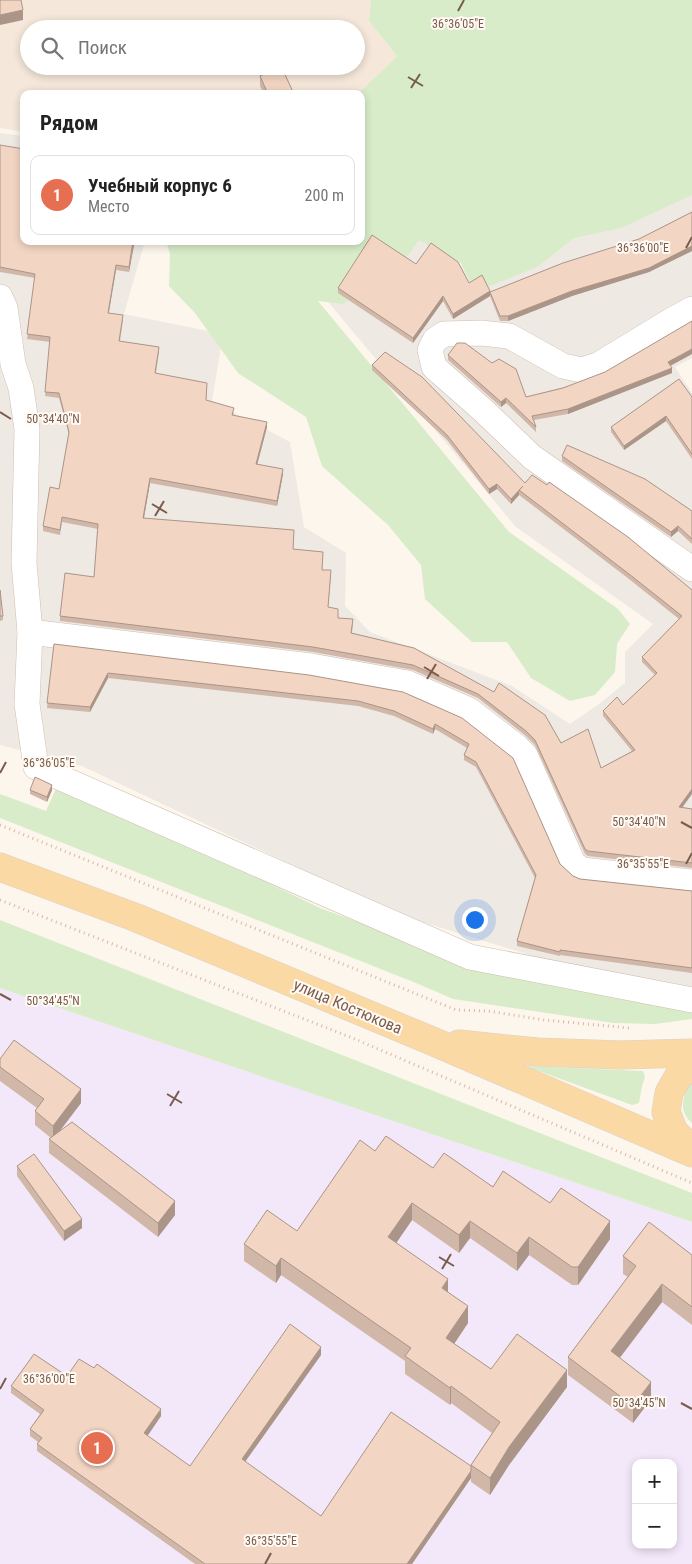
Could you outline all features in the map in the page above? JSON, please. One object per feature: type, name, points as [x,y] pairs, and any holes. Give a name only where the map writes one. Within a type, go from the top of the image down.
[{"type":"main road","name":"улица Костюкова","points":[[0,867],[137,918],[432,1041],[692,1153]]},
{"type":"main road","points":[[432,1041],[537,1052],[620,1055],[692,1052]]},
{"type":"main road","points":[[692,1064],[678,1078],[669,1093],[666,1112],[674,1132],[692,1149]]},
{"type":"lane","points":[[0,297],[5,308],[13,364],[21,388],[27,429],[24,563],[30,632],[27,704],[36,768],[470,957],[692,1000]]},
{"type":"lane","points":[[692,309],[667,322],[598,365],[582,370],[563,366],[509,336],[480,333],[444,334],[435,340],[430,350],[434,367],[532,457],[692,569]]},
{"type":"lane","points":[[30,632],[311,666],[407,683],[470,710],[525,755],[573,863],[582,870],[692,882]]},
{"type":"path","points":[[0,825],[456,1010],[488,1011],[544,1020],[637,1028]]},
{"type":"path","points":[[0,900],[350,1037],[692,1183]]},
{"type":"shaded area","points":[[0,0],[371,0],[369,21],[397,56],[362,90],[20,90],[20,131],[0,128]]},
{"type":"shaded area","points":[[0,133],[20,136],[20,245],[144,245],[124,314],[223,334],[212,401],[290,442],[304,527],[346,553],[345,606],[370,632],[512,686],[570,724],[625,683],[625,652],[653,624],[516,527],[324,297],[408,229],[483,280],[692,171],[692,358],[675,367],[692,393],[692,990],[556,963],[396,914],[82,766],[0,745]]},
{"type":"shaded area","points":[[0,988],[692,1222],[692,1564],[0,1564]]},
{"type":"green space","points":[[371,0],[692,0],[692,195],[621,228],[574,238],[537,267],[475,292],[461,263],[419,240],[406,258],[382,246],[344,304],[318,301],[509,532],[618,609],[630,624],[617,644],[615,672],[595,695],[570,701],[531,678],[507,642],[472,642],[425,599],[421,565],[388,525],[322,466],[306,417],[238,373],[195,313],[169,286],[170,254],[167,245],[365,245],[365,90],[362,90],[397,56],[369,21]]},
{"type":"green space","points":[[59,782],[320,908],[467,962],[692,1009],[692,1019],[655,1024],[614,1023],[453,999],[0,818],[0,794],[46,811]]},
{"type":"green space","points":[[0,920],[692,1193],[692,1222],[0,988]]},
{"type":"green space","points":[[525,1066],[643,1071],[645,1077],[639,1103],[632,1105]]},
{"type":"green space","points":[[692,1080],[692,1123],[687,1118],[683,1103]]},
{"type":"building","points":[[0,0],[21,0],[23,10],[0,15]]},
{"type":"building","points":[[285,75],[292,90],[266,90],[260,76]]},
{"type":"building","points":[[0,145],[20,148],[20,245],[132,245],[129,267],[116,265],[108,313],[123,315],[119,341],[159,347],[155,373],[207,383],[206,400],[234,408],[232,415],[267,422],[256,464],[283,469],[277,501],[150,478],[143,518],[294,530],[293,549],[323,552],[322,570],[331,570],[328,607],[338,609],[338,618],[353,619],[351,633],[414,648],[494,692],[499,683],[545,715],[561,743],[588,729],[601,768],[635,750],[603,711],[617,697],[623,705],[657,673],[642,657],[682,616],[519,490],[511,499],[497,484],[489,489],[447,435],[372,365],[385,352],[422,377],[525,483],[532,475],[547,485],[549,482],[628,537],[692,590],[692,789],[679,807],[692,809],[692,863],[588,851],[585,849],[535,740],[478,694],[413,665],[313,647],[60,616],[65,573],[94,577],[98,524],[62,517],[60,530],[43,526],[50,487],[59,489],[69,432],[59,393],[45,392],[50,337],[27,334],[35,274],[0,267]]},
{"type":"building","points":[[692,212],[692,246],[649,268],[572,291],[508,316],[500,316],[490,292],[563,263],[639,239]]},
{"type":"building","points":[[372,235],[416,264],[431,243],[458,262],[469,283],[482,275],[490,291],[453,314],[443,296],[413,338],[338,288]]},
{"type":"building","points":[[692,321],[692,349],[668,362],[672,368],[568,409],[532,416],[536,427],[506,398],[501,402],[448,355],[457,343],[465,343],[492,363],[499,359],[516,369],[526,397],[563,388],[605,372]]},
{"type":"building","points":[[679,379],[692,397],[692,454],[666,416],[624,446],[611,427]]},
{"type":"building","points":[[567,445],[645,479],[692,511],[692,539],[678,526],[671,532],[562,456]]},
{"type":"building","points":[[0,590],[3,616],[0,616]]},
{"type":"building","points":[[54,644],[309,675],[403,692],[462,718],[513,758],[560,864],[573,876],[580,879],[692,891],[692,968],[560,950],[560,952],[517,941],[536,875],[476,762],[464,755],[469,744],[435,724],[433,729],[394,711],[358,701],[108,673],[90,707],[47,703]]},
{"type":"building","points":[[35,777],[52,785],[47,797],[30,790]]},
{"type":"building","points":[[14,1040],[81,1089],[53,1126],[35,1111],[44,1099],[0,1067],[0,1059]]},
{"type":"building","points":[[72,1122],[175,1201],[158,1223],[49,1139]]},
{"type":"building","points":[[386,1136],[433,1168],[444,1153],[493,1187],[503,1171],[550,1203],[561,1188],[610,1221],[578,1267],[572,1267],[529,1237],[517,1253],[470,1221],[459,1235],[412,1203],[388,1237],[448,1279],[442,1288],[468,1306],[446,1338],[491,1369],[517,1334],[567,1370],[509,1447],[490,1478],[471,1465],[500,1422],[451,1386],[450,1388],[405,1356],[411,1348],[281,1258],[276,1266],[244,1244],[267,1210],[297,1231],[360,1140],[375,1151]]},
{"type":"building","points":[[34,1154],[82,1219],[64,1231],[17,1166]]},
{"type":"building","points":[[649,1222],[692,1255],[692,1307],[662,1284],[611,1351],[651,1382],[633,1406],[568,1357],[636,1266],[623,1256]]},
{"type":"building","points":[[290,1324],[321,1347],[242,1459],[321,1516],[391,1412],[471,1466],[471,1471],[407,1564],[205,1564],[37,1444],[42,1438],[30,1429],[44,1410],[11,1386],[34,1354],[67,1376],[79,1359],[94,1368],[97,1364],[161,1409],[144,1433],[190,1466]]},
{"type":"place","name":"Учебный корпус 6","points":[[97,1448]]}]
